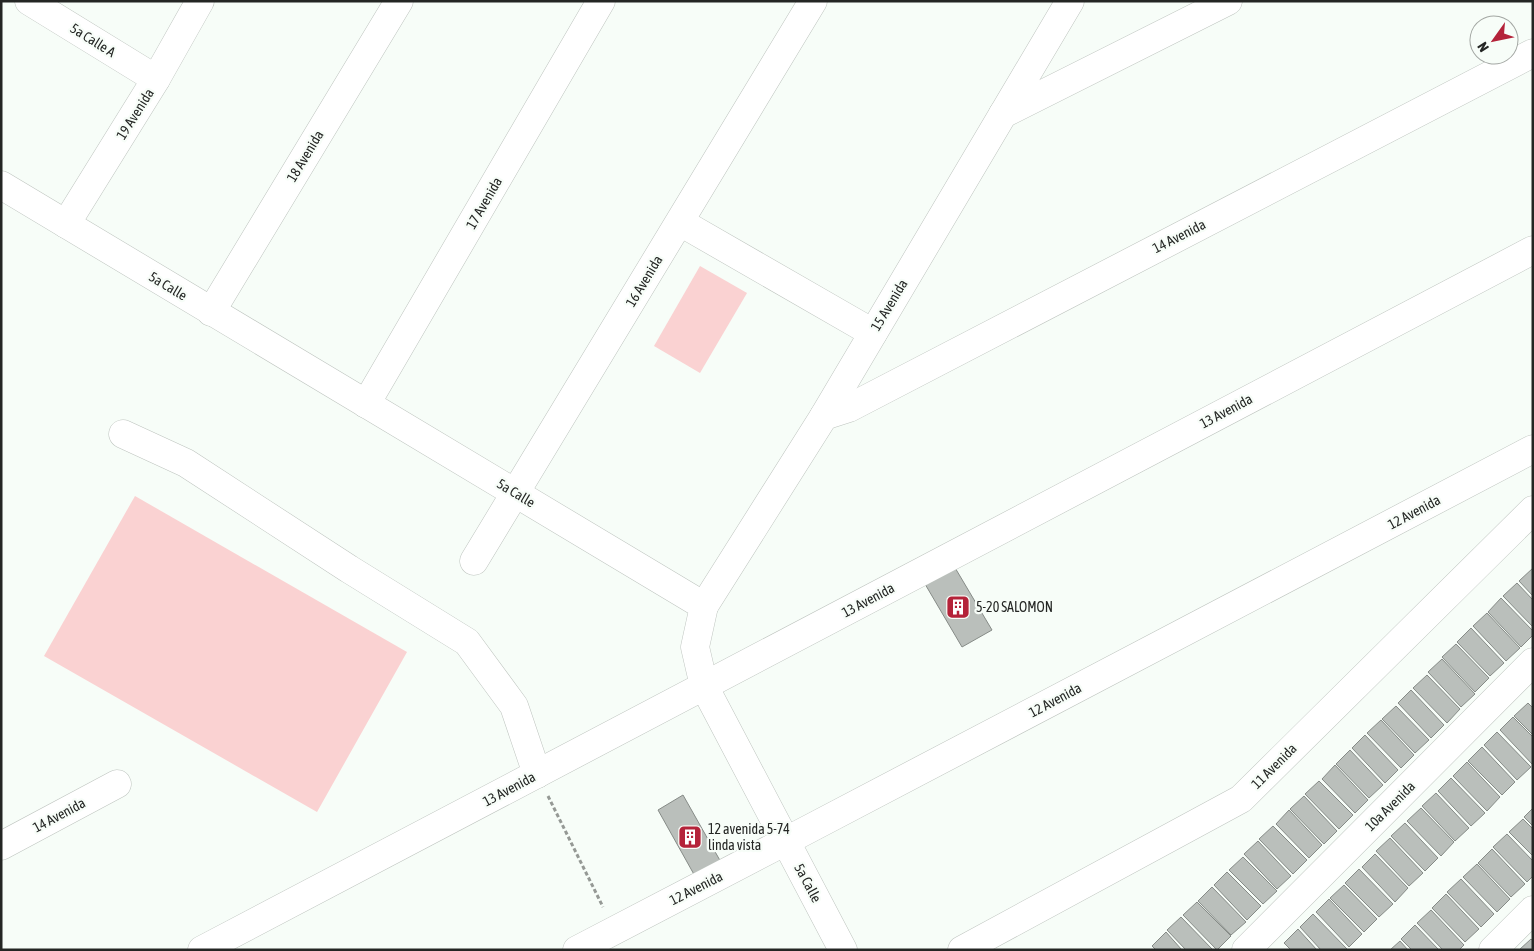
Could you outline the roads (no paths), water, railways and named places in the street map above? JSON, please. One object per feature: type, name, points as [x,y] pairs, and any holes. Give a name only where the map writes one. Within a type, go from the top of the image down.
[{"type":"street","name":"5a Calle A","points":[[29,1],[156,79]]},
{"type":"street","name":"19 Avenida","points":[[66,224],[156,79],[200,1]]},
{"type":"street","name":"18 Avenida","points":[[211,312],[399,1]]},
{"type":"street","name":"17 Avenida","points":[[366,404],[602,1]]},
{"type":"street","name":"16 Avenida","points":[[474,561],[813,1]]},
{"type":"street","name":"15 Avenida","points":[[704,606],[824,416],[1070,1]]},
{"type":"street","points":[[1003,114],[1228,1]]},
{"type":"street","name":"14 Avenida","points":[[824,416],[849,408],[1533,53]]},
{"type":"street","name":"5a Calle","points":[[1,185],[704,606],[694,647],[704,686],[843,950]]},
{"type":"street","points":[[680,222],[873,333]]},
{"type":"street","name":"13 Avenida","points":[[202,950],[1533,250]]},
{"type":"street","points":[[123,434],[186,463],[348,569],[467,642],[514,706],[537,774]]},
{"type":"street","name":"12 Avenida","points":[[576,950],[786,842],[1533,449]]},
{"type":"street","name":"11 Avenida","points":[[962,950],[1241,799],[1533,510]]},
{"type":"street","name":"10a Avenida","points":[[1246,950],[1533,662]]},
{"type":"street","name":"14 Avenida","points":[[1,846],[117,784]]},
{"type":"street","points":[[1492,950],[1533,910]]},
{"type":"place","name":"5-20 SALOMON","points":[[958,607]]},
{"type":"place","name":"12 avenida 5-74 linda vista","points":[[690,837]]}]
